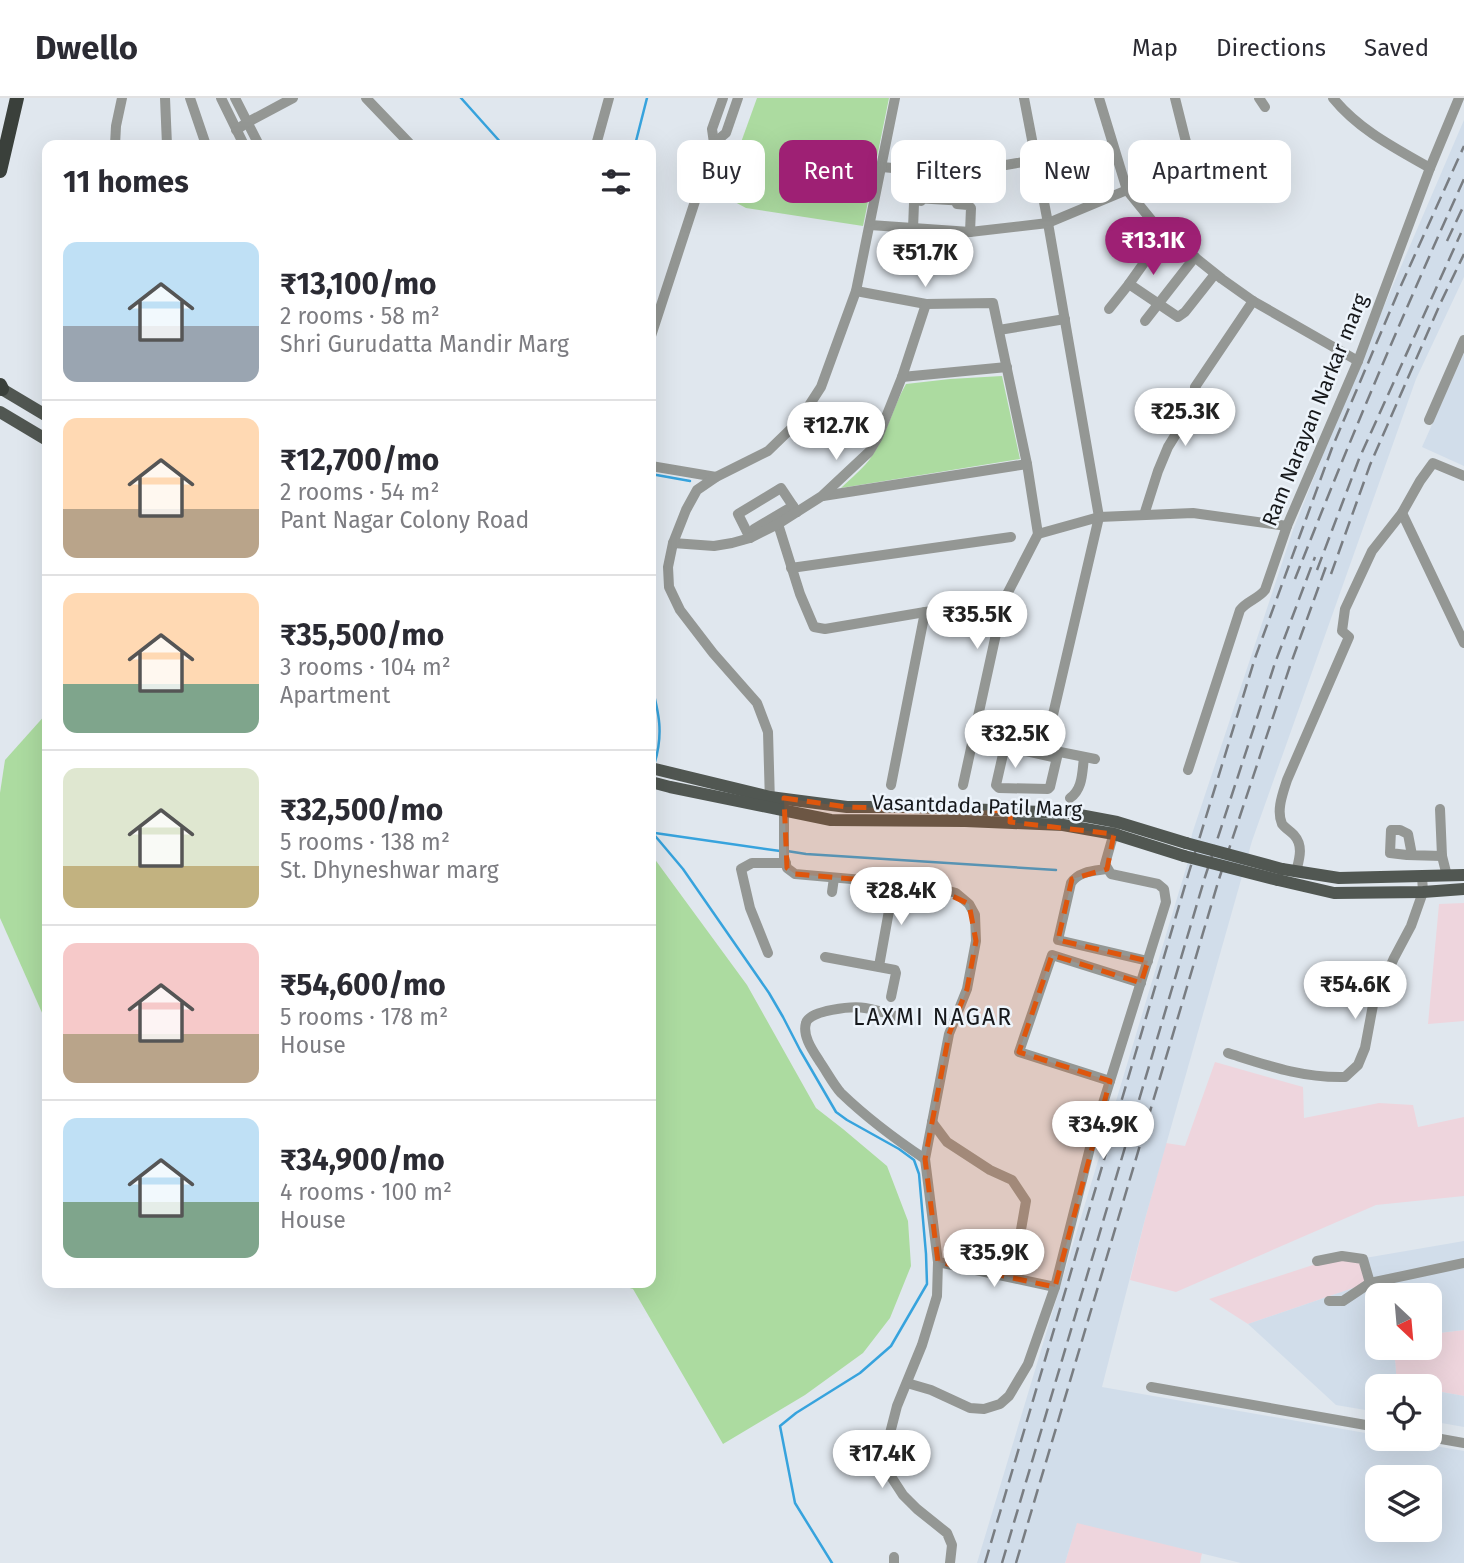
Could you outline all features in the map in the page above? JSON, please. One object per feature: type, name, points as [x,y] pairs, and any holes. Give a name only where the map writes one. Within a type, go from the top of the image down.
[{"type":"highway","points":[[0,171],[16,98]]},
{"type":"main road","points":[[1,387],[42,413]]},
{"type":"main road","points":[[0,412],[42,437]]},
{"type":"main road","name":"Vasantdada Patil Marg","points":[[656,771],[671,781]]},
{"type":"main road","name":"Vasantdada Patil Marg","points":[[656,782],[671,781],[784,804],[911,807],[1010,817],[1069,813],[1334,893],[1464,889]]},
{"type":"main road","name":"Vasantdada Patil Marg","points":[[1274,873],[1296,872],[1339,878],[1464,875]]},
{"type":"street","points":[[115,140],[122,98]]},
{"type":"street","points":[[165,98],[167,140]]},
{"type":"street","points":[[190,98],[205,140]]},
{"type":"street","points":[[221,98],[241,140]]},
{"type":"street","points":[[235,98],[256,140]]},
{"type":"street","points":[[236,130],[293,98]]},
{"type":"street","points":[[366,98],[406,140]]},
{"type":"street","points":[[597,140],[609,98]]},
{"type":"street","points":[[714,140],[712,129],[723,98]]},
{"type":"street","points":[[718,140],[726,133],[738,98]]},
{"type":"street","points":[[770,802],[768,732],[757,703],[680,610],[669,587],[668,566],[673,543],[697,490],[716,477],[768,451],[799,421],[821,387],[856,292],[895,98]]},
{"type":"street","points":[[1024,98],[1031,140]]},
{"type":"street","points":[[1099,98],[1127,190],[1157,227],[1253,301],[1359,361]]},
{"type":"street","points":[[870,225],[970,230],[1048,223],[1127,190],[1176,174],[1188,160],[1188,150],[1175,98]]},
{"type":"street","points":[[1333,98],[1374,136],[1430,168]]},
{"type":"street","name":"Ram Narayan Narkar marg","points":[[1188,770],[1240,610],[1265,590],[1287,526],[1359,361],[1430,168],[1459,98]]},
{"type":"street","points":[[882,167],[891,169]]},
{"type":"street","points":[[913,227],[914,203],[917,200],[968,205],[971,208],[970,230]]},
{"type":"street","points":[[656,322],[695,203]]},
{"type":"street","points":[[1044,203],[1098,517],[1044,752]]},
{"type":"street","points":[[1109,309],[1151,253]]},
{"type":"street","points":[[1145,321],[1195,257]]},
{"type":"street","points":[[1129,284],[1178,317],[1215,274]]},
{"type":"street","points":[[856,292],[926,304],[993,303],[999,330],[1027,464],[1038,534],[1003,602],[963,785]]},
{"type":"street","points":[[1144,515],[1168,447],[1197,400],[1195,387],[1253,301]]},
{"type":"street","points":[[822,496],[869,452],[878,436],[902,377],[926,304]]},
{"type":"street","points":[[999,330],[1065,319]]},
{"type":"street","points":[[1429,419],[1464,340]]},
{"type":"street","points":[[902,377],[1007,368]]},
{"type":"street","points":[[1296,872],[1301,852],[1298,840],[1283,826],[1280,800],[1349,638],[1342,631],[1345,609],[1372,551],[1402,513],[1433,463],[1464,476]]},
{"type":"street","points":[[673,543],[714,546],[732,543],[822,496],[1027,464]]},
{"type":"street","points":[[656,467],[716,477]]},
{"type":"street","points":[[749,535],[739,512],[781,488],[795,509]]},
{"type":"street","points":[[749,535],[778,524],[795,509]]},
{"type":"street","points":[[1038,534],[1098,517],[1194,513],[1287,526]]},
{"type":"street","points":[[1402,513],[1464,643]]},
{"type":"street","points":[[778,524],[791,568],[814,627],[825,629],[1003,602]]},
{"type":"street","points":[[791,568],[1011,537]]},
{"type":"street","points":[[891,785],[925,612]]},
{"type":"street","points":[[1058,756],[1048,789],[999,788],[996,785],[1007,747],[1026,751],[1032,747],[1058,756],[1095,759]]},
{"type":"street","points":[[1070,798],[1079,788],[1084,758]]},
{"type":"street","points":[[784,804],[784,857],[787,869],[795,874],[931,886],[956,893],[969,904],[975,915],[976,941],[967,989],[949,1034],[925,1159],[938,1262],[937,1296],[922,1345],[897,1406],[888,1441],[890,1475],[917,1510],[947,1533],[953,1545],[950,1563]]},
{"type":"street","points":[[1440,809],[1442,856],[1447,876]]},
{"type":"street","points":[[907,1383],[931,1390],[970,1408],[984,1409],[1000,1404],[1009,1396],[1028,1364],[1055,1287],[1094,1132],[1166,902],[1164,889],[1158,884],[1111,874],[1107,869],[1105,864],[1115,828]]},
{"type":"street","points":[[1412,856],[1442,856]]},
{"type":"street","points":[[768,954],[750,908],[741,869],[752,863],[786,863]]},
{"type":"street","points":[[1107,869],[1082,873],[1074,878],[1058,940],[1148,961]]},
{"type":"street","points":[[1228,1053],[1289,1072],[1345,1077],[1358,1065],[1362,1056],[1373,1005],[1411,926],[1423,892],[1422,876]]},
{"type":"street","points":[[832,892],[834,878]]},
{"type":"street","points":[[878,966],[894,883]]},
{"type":"street","points":[[1110,1081],[1019,1052],[1052,954],[1141,983]]},
{"type":"street","points":[[825,957],[892,969],[896,973],[891,997]]},
{"type":"street","points":[[896,1016],[862,1007],[833,1010],[811,1015],[805,1026],[806,1036],[839,1090],[879,1128],[925,1159]]},
{"type":"street","points":[[932,1122],[947,1142],[990,1170],[1012,1180],[1026,1201],[1018,1247]]},
{"type":"street","points":[[1317,1261],[1342,1256],[1363,1259],[1370,1283],[1464,1263]]},
{"type":"street","points":[[938,1262],[1055,1287]]},
{"type":"street","points":[[1329,1300],[1343,1301],[1365,1286]]},
{"type":"street","points":[[1151,1387],[1365,1425]]},
{"type":"street","points":[[1442,1439],[1464,1443]]},
{"type":"highlighted area","points":[[784,798],[847,807],[1011,811],[1010,822],[1114,834],[1107,869],[1072,879],[1058,940],[1148,961],[1141,983],[1052,955],[1019,1052],[1110,1081],[1055,1287],[938,1262],[925,1159],[949,1034],[967,989],[976,941],[969,904],[931,886],[795,874],[787,868]]},
{"type":"shaded area","points":[[1464,120],[1464,277],[1416,379],[1252,841],[1145,1219],[1102,1387],[1365,1433],[1365,1451],[1442,1451],[1442,1447],[1464,1451],[1464,1563],[1241,1563],[1077,1523],[1065,1563],[977,1563],[1187,865],[1192,834],[1293,530],[1363,355]]},
{"type":"shaded area","points":[[1464,353],[1464,466],[1422,447]]},
{"type":"shaded area","points":[[1464,903],[1464,1021],[1428,1024],[1439,904]]},
{"type":"shaded area","points":[[1215,1062],[1303,1087],[1304,1118],[1379,1103],[1413,1105],[1418,1127],[1464,1117],[1464,1196],[1376,1205],[1176,1292],[1130,1280],[1166,1143],[1185,1146]]},
{"type":"shaded area","points":[[1464,1241],[1464,1330],[1442,1333],[1442,1283],[1368,1283],[1365,1258]]},
{"type":"shaded area","points":[[1365,1258],[1368,1283],[1248,1324],[1209,1299],[1322,1262]]},
{"type":"shaded area","points":[[1365,1284],[1365,1360],[1395,1360],[1396,1374],[1365,1374],[1365,1410],[1336,1405],[1248,1324]]},
{"type":"shaded area","points":[[1464,1330],[1464,1396],[1442,1392],[1442,1374],[1396,1374],[1395,1360],[1442,1360],[1442,1333]]},
{"type":"shaded area","points":[[1442,1392],[1464,1396],[1464,1427],[1442,1423]]},
{"type":"shaded area","points":[[1077,1522],[1202,1553],[1200,1563],[1065,1563]]},
{"type":"green space","points":[[757,98],[889,98],[877,157],[877,140],[779,140],[779,203],[868,203],[863,226],[746,208],[737,203],[765,203],[765,140],[742,140]]},
{"type":"green space","points":[[1002,376],[1020,459],[841,488],[872,456],[906,384]]},
{"type":"green space","points":[[42,719],[42,1013],[0,918],[0,793],[5,760]]},
{"type":"green space","points":[[656,861],[747,985],[816,1108],[887,1166],[908,1221],[911,1266],[890,1318],[863,1353],[805,1395],[723,1444],[633,1289],[630,1288],[656,1288]]},
{"type":"waterway","points":[[461,98],[499,140]]},
{"type":"waterway","points":[[636,140],[647,98]]},
{"type":"waterway","points":[[656,475],[690,481]]},
{"type":"waterway","points":[[656,704],[659,724],[656,758]]},
{"type":"waterway","points":[[656,833],[780,851]]},
{"type":"waterway","points":[[656,837],[683,869],[769,993],[836,1112],[914,1160],[919,1174],[927,1284],[891,1346],[860,1373],[780,1426],[795,1503],[832,1563]]},
{"type":"waterway","points":[[787,851],[1056,870]]},
{"type":"railway","points":[[985,1563],[1255,658],[1332,448],[1464,146]]},
{"type":"railway","points":[[1295,579],[1377,378],[1464,179]]},
{"type":"railway","points":[[1447,241],[1464,205]]},
{"type":"railway","points":[[1317,570],[1359,459],[1461,233]]},
{"type":"railway","points":[[1331,574],[1370,465],[1464,254]]},
{"type":"railway","points":[[1002,1563],[1205,877],[1275,663],[1315,557]]},
{"type":"railway","points":[[1016,1563],[1219,879],[1328,561]]},
{"type":"district","name":"LAXMI NAGAR","points":[[933,1017]]}]
